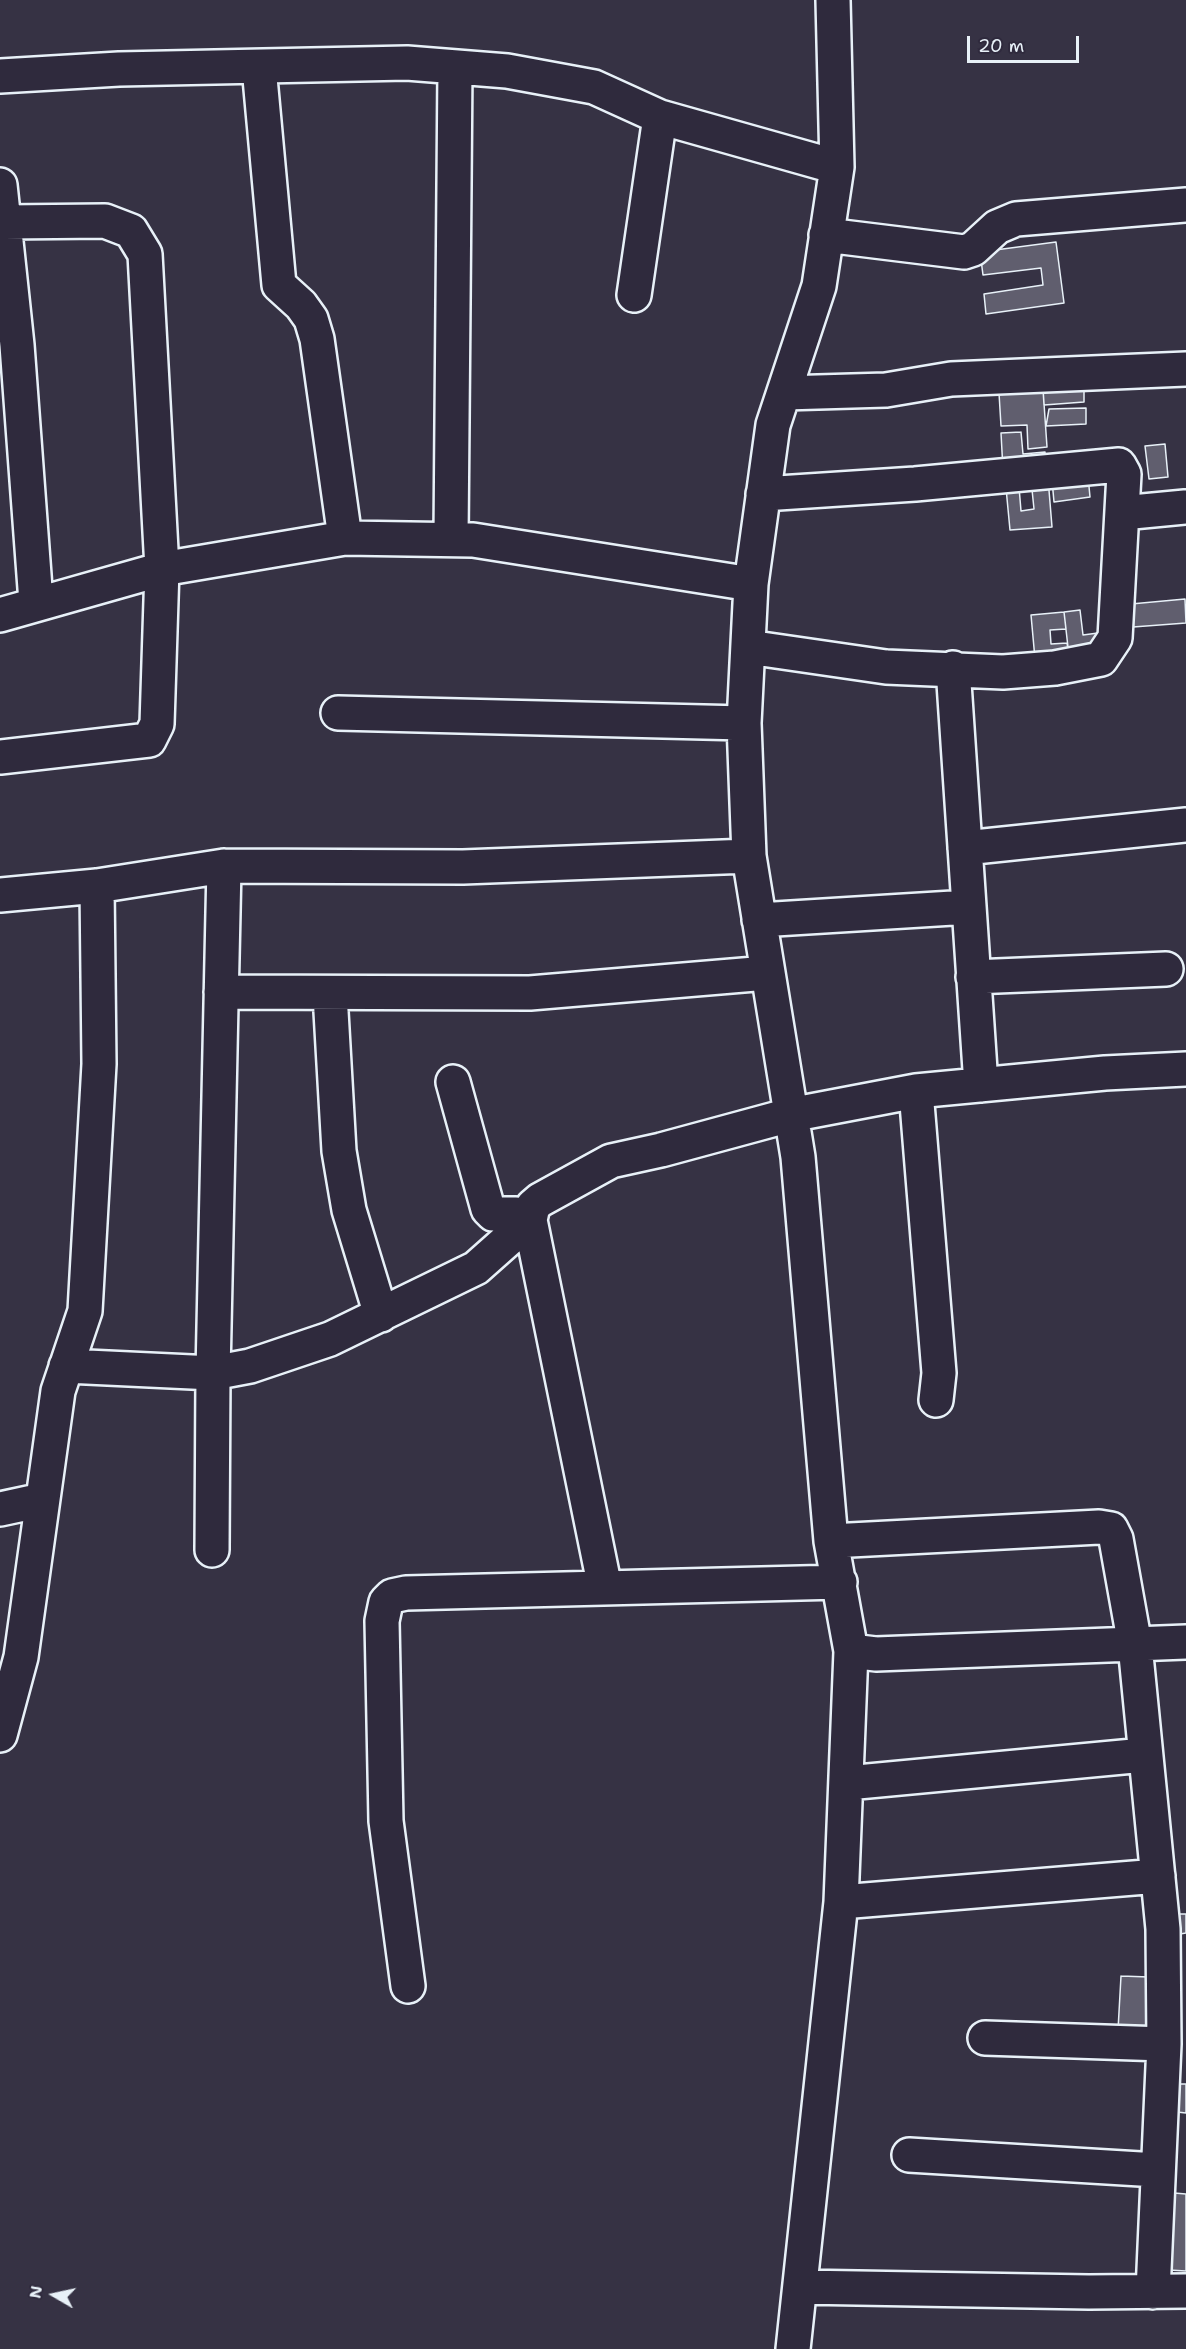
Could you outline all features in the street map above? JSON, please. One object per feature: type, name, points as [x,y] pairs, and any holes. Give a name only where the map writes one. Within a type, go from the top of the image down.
[{"type":"street","points":[[793,2349],[841,1902],[851,1651],[831,1541],[798,1157],[749,856],[744,723],[750,584],[773,425],[819,286],[837,168],[833,0]]},
{"type":"street","points":[[0,76],[119,69],[407,63],[507,71],[594,87],[660,117],[837,168]]},
{"type":"street","points":[[259,67],[279,285],[301,305],[311,319],[316,339],[345,538]]},
{"type":"street","points":[[451,538],[455,67]]},
{"type":"street","points":[[634,295],[660,117]]},
{"type":"street","points":[[0,185],[17,345],[36,602]]},
{"type":"street","points":[[826,235],[964,252],[973,249],[997,228],[1016,219],[1186,206]]},
{"type":"street","points":[[0,757],[149,740],[157,724],[162,569],[145,254],[131,231],[105,221],[4,222]]},
{"type":"street","points":[[784,393],[886,390],[951,379],[1186,369]]},
{"type":"street","points":[[747,647],[886,667],[953,668],[1003,672],[1055,668],[1101,659],[1114,638],[1124,474],[1119,465],[915,484],[763,494]]},
{"type":"street","points":[[1122,513],[1186,507]]},
{"type":"street","points":[[0,615],[36,602],[162,569],[345,538],[451,538],[750,584]]},
{"type":"street","points":[[953,668],[981,1085]]},
{"type":"street","points":[[338,713],[744,723]]},
{"type":"street","points":[[965,848],[1186,825]]},
{"type":"street","points":[[0,895],[97,886],[224,866],[463,867],[749,856]]},
{"type":"street","points":[[212,1550],[213,1373],[224,866]]},
{"type":"street","points":[[0,1736],[21,1657],[58,1391],[85,1311],[90,1259],[99,1064],[97,886]]},
{"type":"street","points":[[759,920],[969,907]]},
{"type":"street","points":[[973,976],[1166,969]]},
{"type":"street","points":[[221,992],[530,993],[767,974]]},
{"type":"street","points":[[330,994],[339,1151],[349,1210],[381,1315]]},
{"type":"street","points":[[66,1366],[213,1373],[250,1366],[330,1339],[476,1268],[525,1226],[533,1206],[540,1200],[611,1161],[662,1150],[790,1115],[916,1091],[1105,1073],[1186,1069]]},
{"type":"street","points":[[453,1082],[488,1209],[493,1214],[516,1214],[525,1226],[605,1588]]},
{"type":"street","points":[[916,1091],[939,1373],[936,1400]]},
{"type":"street","points":[[0,1509],[42,1500]]},
{"type":"street","points":[[831,1541],[1099,1527],[1111,1529],[1116,1539],[1135,1645],[1144,1755],[1155,1832],[1171,2058],[1158,2170],[1153,2292]]},
{"type":"street","points":[[408,1986],[386,1821],[382,1621],[386,1602],[392,1596],[406,1593],[840,1582]]},
{"type":"street","points":[[851,1651],[876,1654],[1186,1642]]},
{"type":"street","points":[[847,1783],[1144,1755]]},
{"type":"street","points":[[841,1902],[1158,1876]]},
{"type":"street","points":[[985,2038],[1171,2058]]},
{"type":"street","points":[[909,2155],[1158,2170]]},
{"type":"street","points":[[800,2287],[1186,2291]]},
{"type":"building","points":[[1056,242],[1064,303],[986,314],[984,294],[1043,285],[1041,268],[983,275],[980,252]]},
{"type":"building","points":[[1084,387],[1084,402],[1044,405],[1043,389]]},
{"type":"building","points":[[1043,389],[1047,447],[1028,449],[1027,425],[1001,426],[999,393]]},
{"type":"building","points":[[1086,408],[1086,424],[1046,426],[1049,409]]},
{"type":"building","points":[[1021,432],[1023,454],[1045,452],[1046,468],[1003,470],[1001,433]]},
{"type":"building","points":[[1165,444],[1168,477],[1149,479],[1145,446]]},
{"type":"building","points":[[1088,476],[1090,497],[1054,502],[1052,480]]},
{"type":"building","points":[[1048,478],[1052,527],[1010,530],[1006,488],[1019,487],[1021,511],[1034,509],[1031,480]]},
{"type":"building","points":[[1185,599],[1186,623],[1133,627],[1131,604]]},
{"type":"building","points":[[1080,610],[1083,635],[1098,633],[1100,652],[1069,656],[1064,612]]},
{"type":"building","points":[[1064,612],[1066,629],[1050,630],[1051,644],[1067,643],[1069,656],[1035,659],[1031,615]]},
{"type":"building","points":[[1179,1914],[1186,1914],[1186,1933],[1180,1934]]},
{"type":"building","points":[[1121,1976],[1149,1977],[1146,2031],[1118,2030]]},
{"type":"building","points":[[1179,2084],[1186,2084],[1186,2113],[1177,2112]]},
{"type":"building","points":[[1174,2193],[1186,2194],[1186,2271],[1169,2270]]}]
